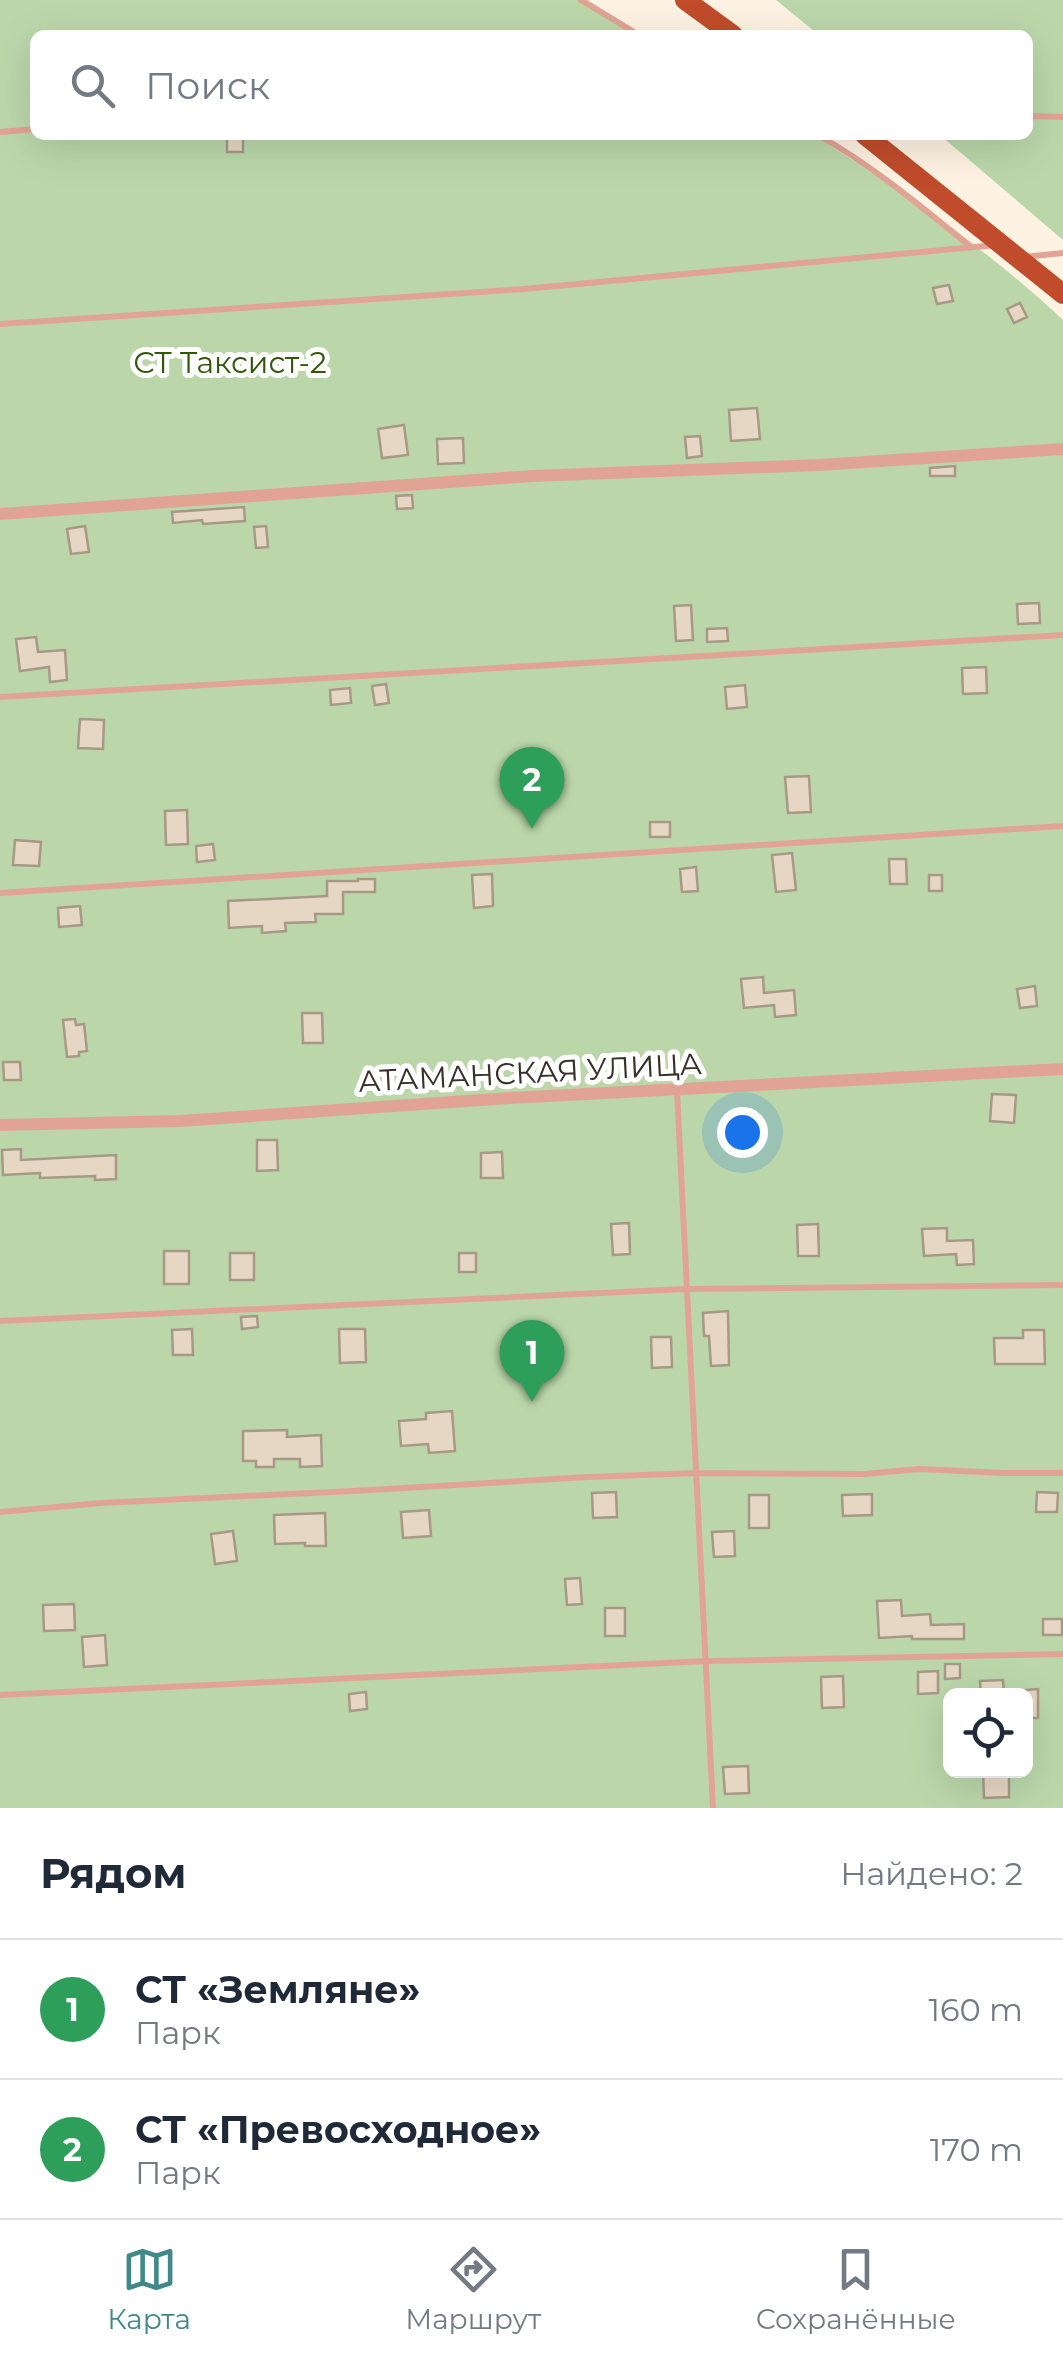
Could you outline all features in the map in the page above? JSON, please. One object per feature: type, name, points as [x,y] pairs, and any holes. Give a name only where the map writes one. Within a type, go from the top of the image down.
[{"type":"highway","points":[[685,0],[725,30]]},
{"type":"highway","points":[[871,140],[1063,294]]},
{"type":"street","points":[[0,514],[533,476],[1063,449]]},
{"type":"street","name":"АТАМАНСКАЯ УЛИЦА","points":[[0,1125],[180,1120],[1063,1069]]},
{"type":"lane","points":[[581,0],[631,30]]},
{"type":"lane","points":[[1033,116],[1063,118]]},
{"type":"lane","points":[[0,132],[30,129]]},
{"type":"lane","points":[[827,140],[847,151],[972,248]]},
{"type":"lane","points":[[0,324],[524,289],[972,248],[1063,253]]},
{"type":"lane","points":[[0,697],[1063,635]]},
{"type":"lane","points":[[0,893],[1063,826]]},
{"type":"lane","points":[[677,1089],[713,1808]]},
{"type":"lane","points":[[0,1322],[686,1289],[1063,1285]]},
{"type":"lane","points":[[0,1512],[101,1503],[696,1473],[864,1474],[919,1469],[1063,1473]]},
{"type":"lane","points":[[0,1695],[707,1661],[1063,1654]]},
{"type":"green space","name":"СТ Таксист-2","points":[[0,0],[587,0],[635,30],[30,30],[30,140],[822,140],[974,245],[1063,320],[1063,1808],[0,1808]]},
{"type":"green space","points":[[776,0],[1063,0],[1063,240],[946,140],[1033,140],[1033,30],[813,30]]},
{"type":"building","points":[[227,140],[243,140],[243,152],[227,152]]},
{"type":"building","points":[[949,285],[953,301],[937,304],[933,288]]},
{"type":"building","points":[[1020,303],[1027,317],[1014,323],[1007,309]]},
{"type":"building","points":[[757,408],[760,439],[731,441],[729,410]]},
{"type":"building","points":[[404,425],[408,455],[382,458],[378,429]]},
{"type":"building","points":[[700,436],[702,456],[687,458],[685,437]]},
{"type":"building","points":[[463,438],[464,463],[438,464],[437,439]]},
{"type":"building","points":[[955,466],[955,476],[930,476],[930,468]]},
{"type":"building","points":[[412,495],[413,508],[397,509],[396,496]]},
{"type":"building","points":[[244,507],[245,521],[173,523],[172,512]]},
{"type":"building","points":[[85,526],[89,552],[71,554],[67,529]]},
{"type":"building","points":[[266,526],[268,547],[256,548],[254,527]]},
{"type":"building","points":[[1039,603],[1040,623],[1018,624],[1017,604]]},
{"type":"building","points":[[691,605],[693,640],[676,641],[674,606]]},
{"type":"building","points":[[727,628],[728,641],[707,642],[707,629]]},
{"type":"building","points":[[36,637],[38,652],[65,650],[67,680],[50,682],[49,667],[20,671],[16,639]]},
{"type":"building","points":[[986,667],[987,693],[963,694],[962,668]]},
{"type":"building","points":[[386,684],[389,703],[375,705],[372,686]]},
{"type":"building","points":[[745,685],[747,707],[727,709],[725,687]]},
{"type":"building","points":[[350,688],[351,703],[331,705],[330,690]]},
{"type":"building","points":[[80,719],[104,720],[103,749],[78,748]]},
{"type":"building","points":[[809,776],[811,812],[788,813],[785,777]]},
{"type":"building","points":[[187,810],[188,844],[166,845],[165,811]]},
{"type":"building","points":[[650,822],[670,822],[670,837],[650,837]]},
{"type":"building","points":[[15,840],[41,842],[39,866],[13,865]]},
{"type":"building","points":[[213,844],[215,860],[197,862],[196,846]]},
{"type":"building","points":[[792,853],[796,890],[776,892],[772,855]]},
{"type":"building","points":[[889,859],[906,859],[907,884],[890,884]]},
{"type":"building","points":[[696,867],[698,891],[682,892],[680,869]]},
{"type":"building","points":[[492,874],[493,906],[474,908],[472,875]]},
{"type":"building","points":[[929,875],[942,875],[942,891],[929,891]]},
{"type":"building","points":[[375,879],[375,892],[343,892],[343,914],[315,914],[316,922],[285,923],[286,931],[262,933],[262,926],[229,928],[228,901],[327,896],[327,881]]},
{"type":"building","points":[[80,906],[82,925],[59,927],[58,908]]},
{"type":"building","points":[[763,977],[764,993],[794,990],[796,1015],[775,1017],[774,1005],[744,1008],[741,979]]},
{"type":"building","points":[[1035,986],[1037,1006],[1020,1008],[1017,989]]},
{"type":"building","points":[[302,1013],[322,1013],[323,1043],[303,1043]]},
{"type":"building","points":[[75,1019],[76,1025],[84,1024],[87,1051],[67,1057],[63,1020]]},
{"type":"building","points":[[3,1062],[20,1062],[21,1080],[4,1080]]},
{"type":"building","points":[[992,1094],[1016,1095],[1014,1123],[990,1121]]},
{"type":"building","points":[[257,1140],[277,1140],[278,1170],[257,1171]]},
{"type":"building","points":[[21,1149],[21,1160],[116,1155],[116,1179],[40,1178],[40,1173],[3,1175],[2,1150]]},
{"type":"building","points":[[502,1152],[503,1178],[481,1178],[481,1153]]},
{"type":"building","points":[[629,1223],[630,1254],[613,1255],[611,1224]]},
{"type":"building","points":[[818,1224],[819,1256],[798,1256],[797,1225]]},
{"type":"building","points":[[947,1228],[947,1241],[973,1240],[974,1264],[957,1265],[956,1254],[924,1256],[922,1229]]},
{"type":"building","points":[[164,1251],[189,1251],[189,1284],[164,1284]]},
{"type":"building","points":[[230,1253],[254,1253],[254,1280],[230,1280]]},
{"type":"building","points":[[459,1253],[476,1253],[476,1272],[459,1272]]},
{"type":"building","points":[[728,1311],[729,1365],[711,1366],[703,1313]]},
{"type":"building","points":[[257,1316],[258,1327],[242,1329],[241,1317]]},
{"type":"building","points":[[192,1329],[193,1355],[173,1355],[172,1330]]},
{"type":"building","points":[[339,1329],[365,1329],[366,1362],[340,1363]]},
{"type":"building","points":[[1023,1330],[1044,1330],[1045,1364],[995,1364],[994,1338],[1023,1338]]},
{"type":"building","points":[[651,1337],[671,1337],[672,1367],[652,1368]]},
{"type":"building","points":[[452,1411],[455,1451],[429,1453],[428,1444],[401,1446],[399,1421],[426,1419],[426,1413]]},
{"type":"building","points":[[287,1430],[287,1437],[321,1435],[322,1466],[300,1467],[300,1459],[274,1459],[274,1467],[256,1467],[256,1461],[243,1461],[243,1431]]},
{"type":"building","points":[[616,1492],[617,1517],[593,1518],[592,1493]]},
{"type":"building","points":[[1037,1492],[1058,1493],[1057,1512],[1036,1512]]},
{"type":"building","points":[[872,1494],[872,1515],[843,1516],[842,1495]]},
{"type":"building","points":[[749,1495],[769,1495],[769,1528],[749,1528]]},
{"type":"building","points":[[429,1510],[431,1536],[403,1538],[401,1512]]},
{"type":"building","points":[[325,1513],[326,1546],[275,1544],[274,1515]]},
{"type":"building","points":[[233,1531],[237,1561],[215,1564],[211,1534]]},
{"type":"building","points":[[734,1531],[735,1556],[714,1557],[712,1532]]},
{"type":"building","points":[[580,1578],[582,1604],[567,1605],[565,1579]]},
{"type":"building","points":[[901,1600],[902,1616],[930,1614],[931,1625],[964,1624],[964,1639],[879,1638],[877,1601]]},
{"type":"building","points":[[74,1604],[75,1630],[44,1631],[43,1605]]},
{"type":"building","points":[[605,1608],[625,1608],[625,1636],[605,1636]]},
{"type":"building","points":[[1043,1619],[1062,1619],[1062,1635],[1043,1635]]},
{"type":"building","points":[[105,1635],[107,1665],[84,1667],[82,1637]]},
{"type":"building","points":[[945,1664],[960,1664],[960,1678],[945,1679]]},
{"type":"building","points":[[938,1671],[938,1693],[918,1694],[918,1672]]},
{"type":"building","points":[[843,1676],[844,1707],[822,1708],[821,1677]]},
{"type":"building","points":[[1003,1680],[1004,1688],[980,1688],[980,1681]]},
{"type":"building","points":[[1033,1689],[1038,1689],[1038,1718],[1033,1718]]},
{"type":"building","points":[[366,1692],[367,1709],[350,1711],[349,1694]]},
{"type":"building","points":[[748,1766],[749,1793],[725,1794],[723,1767]]},
{"type":"building","points":[[983,1778],[1009,1778],[1009,1797],[984,1798]]},
{"type":"place","name":"СТ «Превосходное»","points":[[532,829]]},
{"type":"place","name":"СТ «Земляне»","points":[[532,1402]]}]
